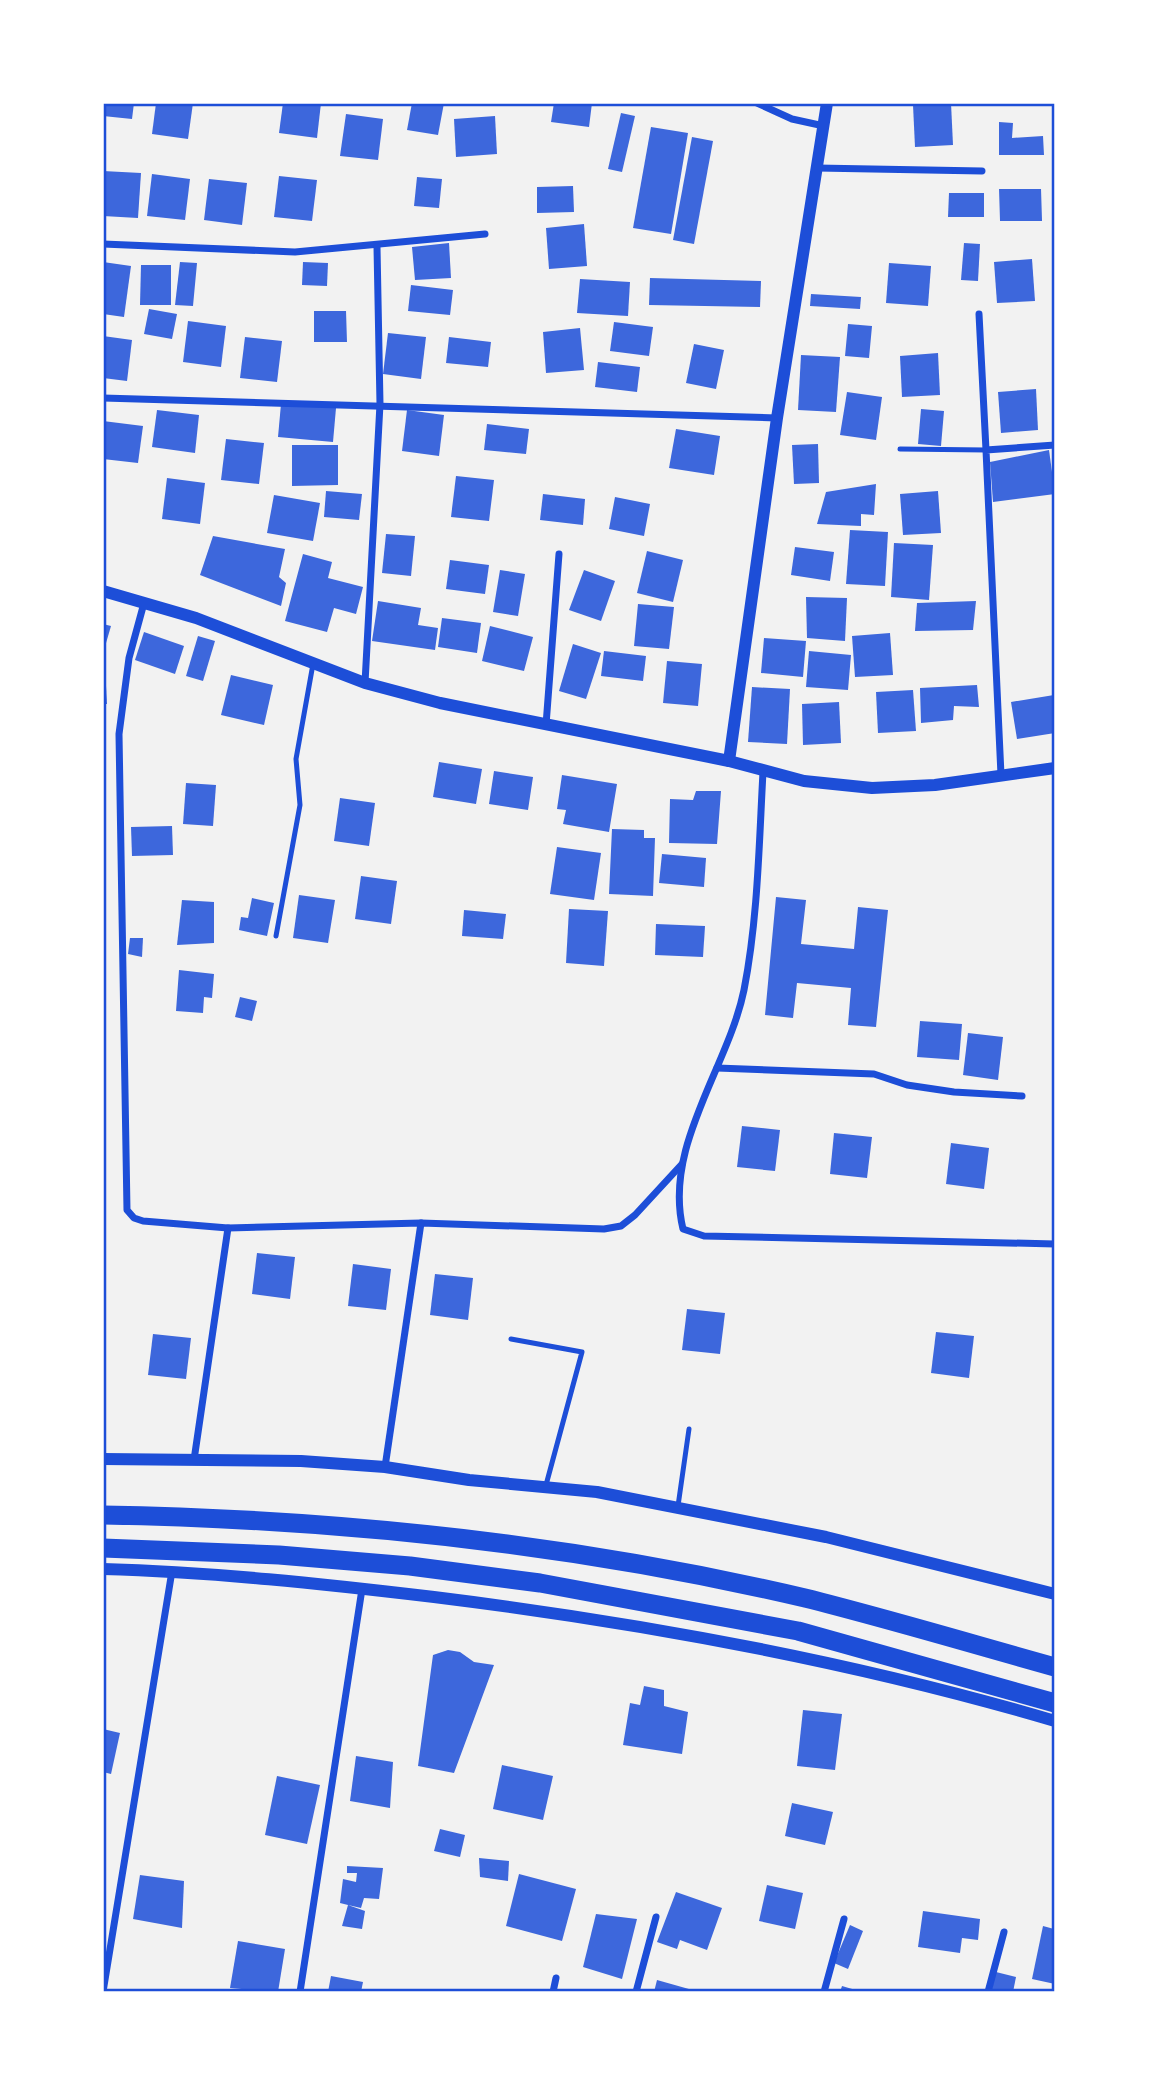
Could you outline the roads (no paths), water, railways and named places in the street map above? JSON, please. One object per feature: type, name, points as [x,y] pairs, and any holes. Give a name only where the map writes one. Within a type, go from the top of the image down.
[{"type":"highway","points":[[103,1515],[282,1521],[415,1533],[662,1570],[805,1598],[1055,1667]]},
{"type":"highway","points":[[103,1548],[292,1556],[410,1566],[540,1583],[798,1631],[1055,1703]]},
{"type":"street","points":[[757,103],[792,120],[824,125]]},
{"type":"street","points":[[729,761],[777,418],[827,103]]},
{"type":"street","points":[[817,168],[982,171]]},
{"type":"street","points":[[103,244],[295,252],[377,247],[485,234]]},
{"type":"street","points":[[365,683],[380,404],[377,247]]},
{"type":"street","points":[[979,314],[1001,775]]},
{"type":"street","points":[[103,398],[380,404],[777,418]]},
{"type":"street","points":[[986,450],[1055,445]]},
{"type":"street","points":[[547,725],[559,554]]},
{"type":"street","points":[[103,591],[247,636],[365,683],[547,725],[729,761],[804,781],[872,788],[935,785],[1055,768]]},
{"type":"street","points":[[145,602],[129,658],[119,734],[127,1209],[134,1218],[228,1228],[421,1223],[604,1229],[621,1226],[682,1164]]},
{"type":"street","points":[[763,772],[752,947],[743,993],[682,1164],[678,1204],[683,1229],[690,1234],[1055,1244]]},
{"type":"street","points":[[717,1068],[874,1074],[906,1085],[954,1092],[1022,1096]]},
{"type":"street","points":[[385,1467],[421,1223]]},
{"type":"street","points":[[194,1460],[228,1228]]},
{"type":"street","points":[[103,1459],[301,1461],[385,1467],[469,1480],[546,1485],[678,1506],[826,1537],[1055,1594]]},
{"type":"street","points":[[103,1569],[172,1571],[362,1588],[543,1611],[802,1657],[924,1684],[1055,1721]]},
{"type":"street","points":[[103,1992],[172,1571]]},
{"type":"street","points":[[300,1992],[362,1588]]},
{"type":"street","points":[[636,1992],[656,1917]]},
{"type":"street","points":[[824,1992],[844,1919]]},
{"type":"street","points":[[988,1992],[1004,1932]]},
{"type":"street","points":[[553,1992],[556,1978]]},
{"type":"lane","points":[[900,449],[986,450]]},
{"type":"lane","points":[[276,936],[300,805],[296,759],[313,664]]},
{"type":"lane","points":[[511,1339],[582,1352],[546,1485]]},
{"type":"lane","points":[[678,1506],[688,1429]]}]
